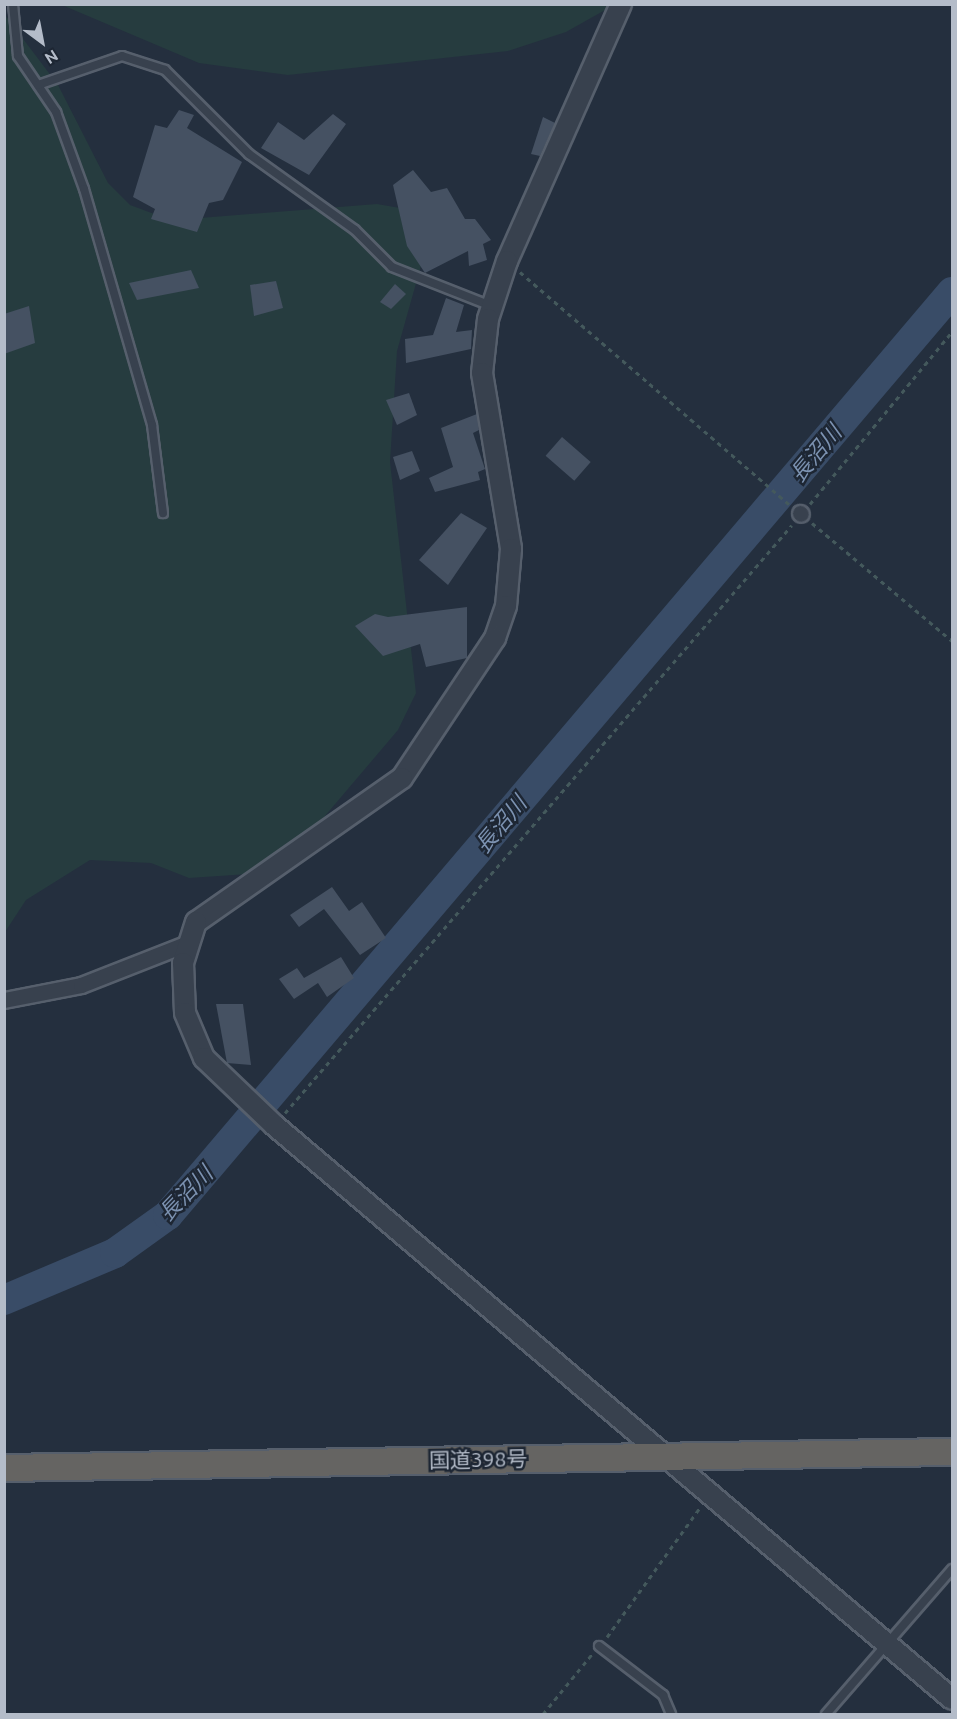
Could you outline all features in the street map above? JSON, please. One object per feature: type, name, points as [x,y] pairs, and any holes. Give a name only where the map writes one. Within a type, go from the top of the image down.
[{"type":"highway","name":"国道398号","points":[[4,1468],[952,1452]]},
{"type":"street","points":[[621,4],[507,261],[491,306],[482,373],[511,574],[495,638],[402,778],[214,907],[196,922],[188,943],[182,987],[192,1036],[204,1058],[274,1125],[670,1456],[952,1699]]},
{"type":"street","points":[[4,1000],[81,985],[188,943]]},
{"type":"lane","points":[[13,4],[18,56],[56,112],[84,189],[152,425],[162,513]]},
{"type":"lane","points":[[38,85],[122,56],[165,70],[249,154],[355,230],[392,267],[491,306]]},
{"type":"lane","points":[[826,1714],[952,1569]]},
{"type":"lane","points":[[599,1646],[663,1695],[671,1714]]},
{"type":"path","points":[[507,261],[767,486],[952,641]]},
{"type":"path","points":[[274,1125],[801,513],[952,332]]},
{"type":"path","points":[[543,1714],[599,1646],[711,1491]]},
{"type":"green space","points":[[62,5],[614,5],[566,32],[508,51],[288,75],[199,63]]},
{"type":"green space","points":[[5,15],[58,85],[108,183],[130,205],[157,215],[200,218],[377,204],[400,208],[422,262],[397,351],[390,462],[416,693],[398,730],[291,856],[263,873],[189,878],[151,863],[90,860],[26,900],[5,932]]},
{"type":"building","points":[[179,110],[194,115],[187,128],[242,162],[223,200],[209,203],[197,232],[151,219],[155,209],[133,197],[155,125],[167,128]]},
{"type":"building","points":[[333,114],[346,124],[309,175],[261,148],[278,122],[304,140]]},
{"type":"building","points":[[543,117],[555,123],[540,156],[531,154]]},
{"type":"building","points":[[413,170],[431,192],[447,188],[465,219],[475,219],[491,240],[483,244],[487,260],[469,266],[468,251],[425,273],[407,246],[393,185]]},
{"type":"building","points":[[191,270],[199,288],[137,300],[129,283]]},
{"type":"building","points":[[276,281],[283,308],[254,316],[250,285]]},
{"type":"building","points":[[395,284],[406,294],[391,309],[380,302]]},
{"type":"building","points":[[446,298],[464,305],[456,332],[472,330],[471,349],[406,363],[405,339],[433,335]]},
{"type":"building","points":[[29,306],[35,343],[4,354],[4,314]]},
{"type":"building","points":[[409,393],[417,415],[397,425],[386,400]]},
{"type":"building","points":[[477,414],[479,430],[473,433],[485,469],[478,472],[480,480],[435,492],[429,478],[453,467],[441,428]]},
{"type":"building","points":[[562,437],[591,462],[574,481],[546,456]]},
{"type":"building","points":[[412,451],[420,471],[400,480],[393,457]]},
{"type":"building","points":[[461,513],[487,528],[448,585],[419,560]]},
{"type":"building","points":[[467,607],[467,658],[426,667],[420,644],[383,656],[355,626],[375,614],[388,617]]},
{"type":"building","points":[[332,887],[349,911],[362,902],[386,938],[360,955],[324,909],[299,927],[290,915]]},
{"type":"building","points":[[341,957],[354,978],[327,997],[318,983],[294,999],[279,979],[297,968],[304,978]]},
{"type":"building","points":[[216,1004],[243,1004],[251,1065],[227,1063]]},
{"type":"waterway","name":"長沼川","points":[[4,1300],[115,1253],[168,1215],[952,292]]}]
